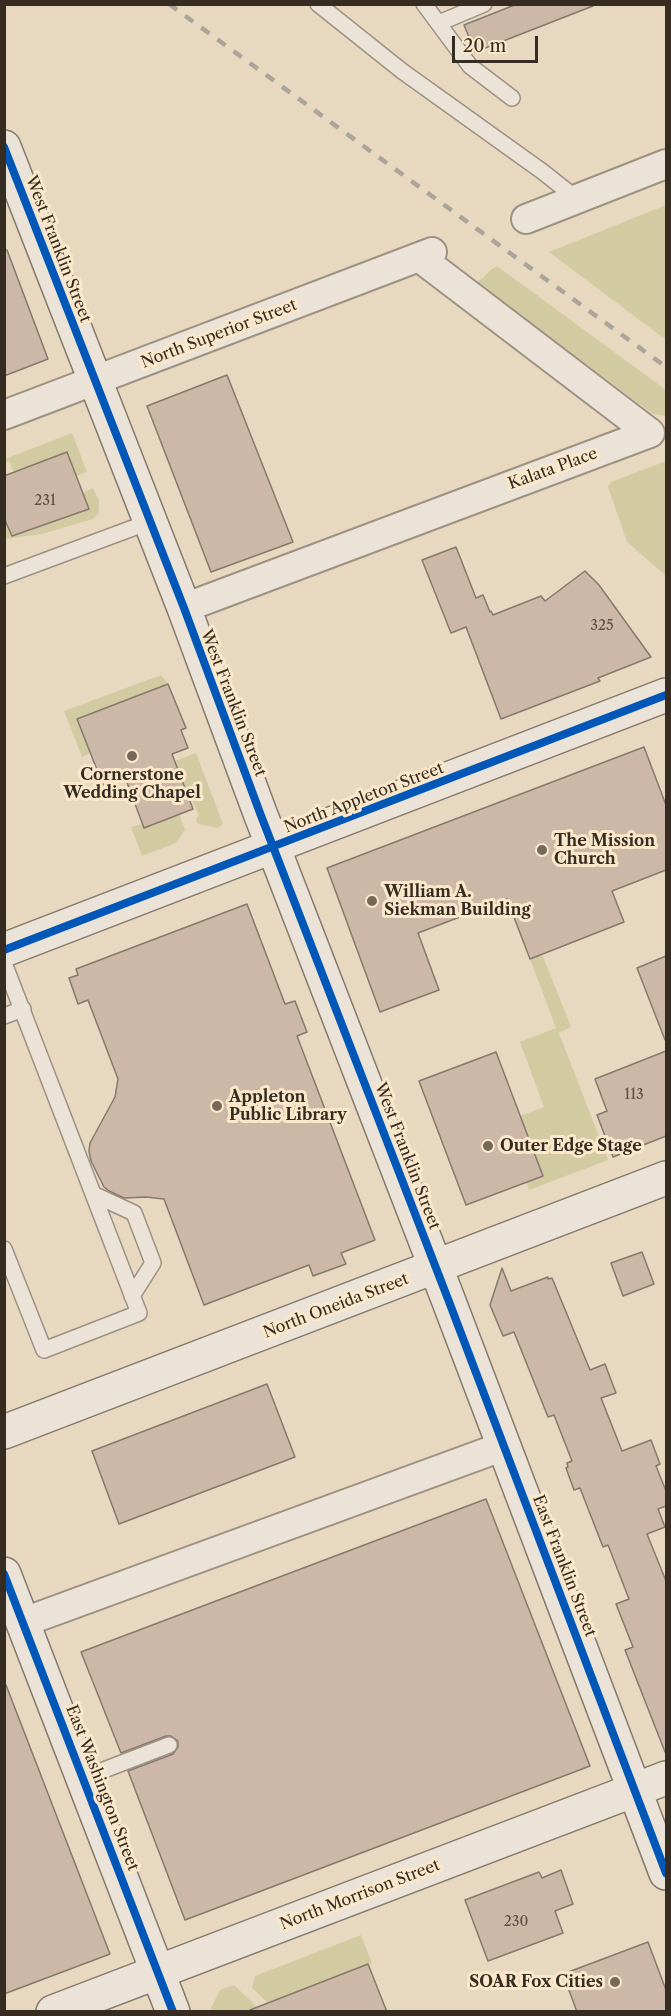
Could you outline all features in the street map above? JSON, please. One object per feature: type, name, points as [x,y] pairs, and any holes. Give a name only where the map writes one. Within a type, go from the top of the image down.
[{"type":"street","name":"West Franklin Street","points":[[4,147],[184,608],[273,848],[436,1268]]},
{"type":"street","points":[[526,219],[666,164]]},
{"type":"street","name":"North Superior Street","points":[[4,415],[426,255]]},
{"type":"street","name":"Kalata Place","points":[[184,608],[651,433],[426,255]]},
{"type":"street","name":"North Appleton Street","points":[[4,950],[666,695]]},
{"type":"street","name":"North Oneida Street","points":[[4,1432],[666,1179]]},
{"type":"street","name":"East Franklin Street","points":[[436,1268],[666,1873]]},
{"type":"street","points":[[24,1622],[504,1446]]},
{"type":"street","name":"East Washington Street","points":[[4,1574],[173,2012]]},
{"type":"street","name":"North Morrison Street","points":[[53,2012],[666,1778]]},
{"type":"lane","points":[[318,4],[402,71],[577,199]]},
{"type":"lane","points":[[424,4],[470,66],[512,98]]},
{"type":"lane","points":[[439,23],[484,4]]},
{"type":"lane","points":[[4,576],[149,522]]},
{"type":"lane","points":[[4,963],[139,1313],[44,1350],[4,1249]]},
{"type":"lane","points":[[4,1016],[22,1009]]},
{"type":"lane","points":[[95,1195],[134,1213],[153,1263],[132,1296]]},
{"type":"lane","points":[[83,1778],[169,1745]]},
{"type":"shaded area","points":[[666,205],[666,340],[549,252]]},
{"type":"shaded area","points":[[497,266],[666,390],[666,416],[653,414],[476,282]]},
{"type":"shaded area","points":[[72,433],[87,472],[76,476],[14,473],[9,461],[5,462],[5,459]]},
{"type":"shaded area","points":[[666,461],[666,576],[627,542],[608,487],[611,482]]},
{"type":"shaded area","points":[[93,488],[99,501],[99,513],[93,519],[42,534],[5,539],[4,518],[12,536],[88,509],[83,493]]},
{"type":"shaded area","points":[[161,675],[168,684],[78,719],[90,753],[82,757],[64,711]]},
{"type":"shaded area","points":[[196,753],[223,824],[218,828],[198,824],[196,818],[199,816],[192,799],[190,800],[175,761]]},
{"type":"shaded area","points":[[179,814],[185,830],[176,843],[142,856],[131,827]]},
{"type":"shaded area","points":[[542,954],[571,1027],[559,1033],[608,1160],[529,1190],[526,1182],[543,1176],[520,1116],[544,1107],[520,1042],[556,1028],[530,959]]},
{"type":"shaded area","points":[[361,1935],[372,1963],[286,1996],[277,2011],[252,1988],[255,1976]]},
{"type":"shaded area","points":[[234,1985],[261,2011],[212,2011],[211,2008],[220,1990]]},
{"type":"building","points":[[517,4],[593,4],[593,6],[475,52],[464,25]]},
{"type":"building","points":[[4,250],[7,250],[48,359],[4,376]]},
{"type":"building","points":[[227,375],[293,542],[211,572],[147,406]]},
{"type":"building","points":[[67,452],[89,509],[12,536],[4,518],[4,476]]},
{"type":"building","points":[[456,547],[476,598],[483,595],[493,615],[541,596],[545,601],[585,571],[599,585],[651,657],[598,678],[600,681],[501,719],[466,627],[451,633],[422,560]]},
{"type":"building","name":"Cornerstone Wedding Chapel","points":[[168,684],[186,728],[181,730],[188,748],[172,754],[193,809],[144,828],[125,777],[103,785],[77,719]]},
{"type":"building","points":[[644,747],[666,805],[666,870],[612,891],[624,922],[530,959],[507,899],[418,933],[439,990],[380,1012],[327,868]]},
{"type":"building","name":"Appleton Public Library","points":[[247,904],[285,1004],[295,1001],[307,1032],[297,1036],[375,1240],[341,1253],[346,1264],[313,1276],[309,1265],[204,1305],[164,1199],[124,1198],[109,1191],[104,1187],[91,1161],[90,1143],[115,1097],[118,1079],[88,1000],[78,1004],[69,978],[78,975],[76,969]]},
{"type":"building","points":[[666,956],[666,1040],[665,1040],[637,968]]},
{"type":"building","points":[[666,1051],[666,1136],[613,1157],[597,1115],[607,1111],[595,1079]]},
{"type":"building","name":"Outer Edge Stage","points":[[496,1052],[543,1176],[466,1205],[419,1081]]},
{"type":"building","points":[[642,1252],[654,1284],[623,1296],[611,1263]]},
{"type":"building","points":[[502,1268],[511,1291],[548,1277],[548,1279],[552,1278],[590,1370],[605,1364],[616,1393],[601,1398],[622,1451],[651,1440],[660,1464],[656,1466],[666,1491],[666,1506],[658,1509],[665,1527],[647,1534],[666,1581],[665,1752],[625,1650],[633,1647],[616,1604],[629,1599],[608,1545],[603,1547],[580,1488],[574,1490],[566,1468],[567,1463],[572,1461],[554,1415],[548,1417],[514,1332],[503,1336],[490,1305]]},
{"type":"building","points":[[267,1384],[295,1457],[119,1524],[92,1451]]},
{"type":"building","points":[[486,1499],[590,1766],[185,1920],[128,1771],[173,1754],[178,1747],[178,1741],[171,1736],[166,1736],[121,1753],[81,1652]]},
{"type":"building","points":[[6,1685],[110,1954],[4,1994],[4,1686]]},
{"type":"building","points":[[561,1870],[573,1904],[555,1911],[563,1933],[488,1961],[465,1900],[539,1872],[542,1878]]},
{"type":"building","name":"SOAR Fox Cities","points":[[648,1942],[666,1990],[666,2012],[577,2012],[563,1974]]},
{"type":"building","points":[[368,1964],[387,2012],[250,2012],[250,2010]]},
{"type":"railway","points":[[169,4],[666,367]]},
{"type":"cycle path","points":[[4,147],[184,608],[260,813],[666,1873]]},
{"type":"cycle path","points":[[4,950],[666,695]]},
{"type":"cycle path","points":[[4,1574],[173,2012]]},
{"type":"place","name":"Cornerstone Wedding Chapel","points":[[132,756]]},
{"type":"place","name":"The Mission Church","points":[[542,850]]},
{"type":"place","name":"William A. Siekman Building","points":[[372,901]]},
{"type":"place","name":"Appleton Public Library","points":[[217,1106]]},
{"type":"place","name":"Outer Edge Stage","points":[[488,1146]]},
{"type":"place","name":"SOAR Fox Cities","points":[[615,1982]]}]
